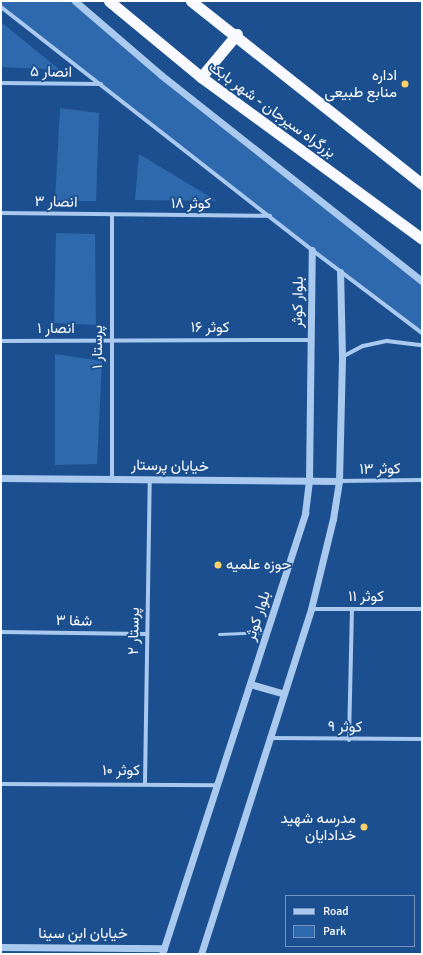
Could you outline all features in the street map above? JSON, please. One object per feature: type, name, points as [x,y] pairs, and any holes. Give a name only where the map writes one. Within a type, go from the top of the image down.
[{"type":"highway","name":"بزرگراه سیرجان - شهر بابک","points":[[109,1],[201,77],[422,238]]},
{"type":"highway","points":[[191,1],[237,34],[422,184]]},
{"type":"highway","points":[[201,77],[237,34]]},
{"type":"street","points":[[75,1],[162,75],[422,281]]},
{"type":"street","points":[[1,7],[340,272],[422,333]]},
{"type":"street","name":"انصار ۵","points":[[1,83],[101,84]]},
{"type":"street","name":"انصار ۳","points":[[1,213],[112,215]]},
{"type":"street","name":"کوثر ۱۸","points":[[112,215],[270,216]]},
{"type":"street","name":"پرستار ۱","points":[[112,215],[110,341],[112,479]]},
{"type":"street","name":"بلوار کوثر","points":[[163,951],[305,513],[309,480],[312,250]]},
{"type":"street","points":[[201,954],[268,738],[284,694],[311,609],[334,519],[339,481],[342,357],[340,272]]},
{"type":"street","name":"انصار ۱","points":[[1,340],[110,341]]},
{"type":"street","name":"کوثر ۱۶","points":[[110,341],[311,340]]},
{"type":"street","points":[[342,357],[363,346],[387,341],[422,345]]},
{"type":"street","name":"خیابان پرستار","points":[[1,478],[339,481]]},
{"type":"street","name":"پرستار ۲","points":[[145,783],[146,634],[150,479]]},
{"type":"street","name":"کوثر ۱۳","points":[[339,481],[422,480]]},
{"type":"street","name":"کوثر ۱۱","points":[[311,609],[422,609]]},
{"type":"street","points":[[349,740],[352,609]]},
{"type":"street","name":"شفا ۳","points":[[1,632],[146,634]]},
{"type":"street","points":[[250,684],[284,694]]},
{"type":"street","name":"کوثر ۹","points":[[268,738],[422,740]]},
{"type":"street","name":"کوثر ۱۰","points":[[1,784],[145,783],[217,785]]},
{"type":"street","name":"خیابان ابن سینا","points":[[1,947],[163,951]]},
{"type":"lane","points":[[219,634],[266,632]]},
{"type":"green space","points":[[1,1],[74,1],[422,282],[422,336],[1,7]]},
{"type":"green space","points":[[1,22],[60,70],[1,67]]},
{"type":"green space","points":[[60,108],[99,113],[96,201],[55,201]]},
{"type":"green space","points":[[139,154],[217,201],[135,200]]},
{"type":"green space","points":[[56,233],[95,234],[96,325],[54,323]]},
{"type":"green space","points":[[55,354],[102,361],[97,464],[55,465]]},
{"type":"place","name":"اداره منابع طبیعی","points":[[405,84]]},
{"type":"place","name":"حوزه علمیه","points":[[218,565]]},
{"type":"place","name":"مدرسه شهید خدادایان","points":[[364,827]]}]
